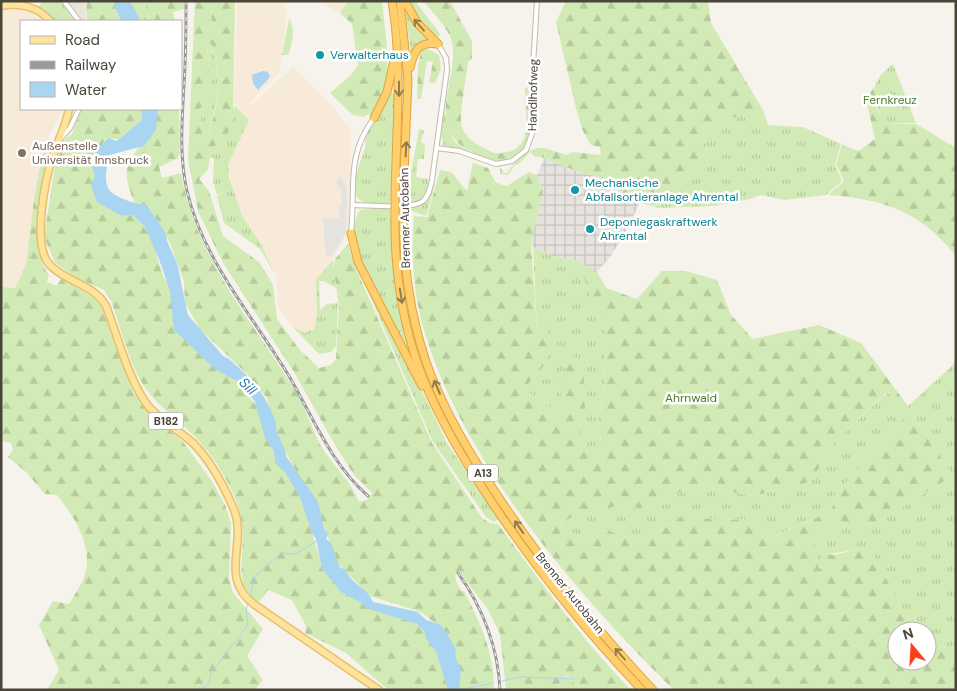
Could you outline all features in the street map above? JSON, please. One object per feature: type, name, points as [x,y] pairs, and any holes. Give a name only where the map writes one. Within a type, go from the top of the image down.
[{"type":"highway","name":"Brenner Autobahn","points":[[392,1],[397,40],[399,91],[395,198],[397,270],[403,309],[418,365],[436,408],[468,465],[518,541],[569,607],[642,690]]},
{"type":"highway","name":"Brenner Autobahn","points":[[400,1],[408,80],[403,198],[406,276],[414,320],[432,376],[454,424],[493,488],[540,556],[594,624],[654,690]]},
{"type":"highway","points":[[405,1],[417,23],[438,44]]},
{"type":"highway","points":[[374,118],[390,83],[397,40]]},
{"type":"highway","points":[[408,80],[417,48],[426,43],[438,44]]},
{"type":"highway","points":[[351,233],[354,252],[361,268],[423,387],[436,408]]},
{"type":"main road","points":[[1,6],[15,4],[29,7],[39,11],[49,20]]},
{"type":"main road","name":"B182","points":[[69,110],[49,168],[44,197],[40,240],[44,256],[57,271],[101,298],[143,397],[155,412],[194,445],[214,469],[236,516],[236,582],[244,596],[379,690]]},
{"type":"street","points":[[64,1],[78,20]]},
{"type":"street","name":"Handlhofweg","points":[[436,148],[459,151],[496,164],[512,161],[526,150],[534,128],[533,71],[537,1]]},
{"type":"street","points":[[353,205],[410,205],[420,203],[430,190],[447,70],[444,50],[438,44]]},
{"type":"street","points":[[58,139],[68,132],[79,110]]},
{"type":"street","points":[[351,233],[353,167],[360,137],[374,118]]},
{"type":"shaded area","points":[[66,1],[85,1],[86,20],[80,20]]},
{"type":"shaded area","points":[[237,1],[288,1],[284,5],[287,12],[280,72],[250,102],[252,105],[293,67],[328,101],[351,130],[349,232],[333,258],[316,278],[317,315],[314,328],[304,333],[290,324],[278,306],[276,274],[261,244],[242,216],[233,190],[228,165],[249,120],[234,104]]},
{"type":"shaded area","points":[[327,1],[348,1],[340,13],[326,5]]},
{"type":"shaded area","points":[[1,10],[27,10],[41,20],[20,20],[20,110],[61,110],[61,114],[44,145],[34,200],[26,265],[15,288],[1,287]]},
{"type":"shaded area","points":[[544,158],[584,174],[598,176],[639,203],[632,220],[611,256],[597,272],[577,261],[552,256],[533,247],[531,243],[543,191],[537,175]]},
{"type":"shaded area","points":[[341,176],[347,189],[346,233],[332,256],[326,256],[323,219],[339,218],[339,205],[342,205],[341,191],[336,182]]},
{"type":"green space","points":[[42,1],[63,1],[77,20],[53,20],[39,7]]},
{"type":"green space","points":[[86,1],[113,1],[121,20],[87,20]]},
{"type":"green space","points":[[130,1],[136,1],[144,20],[140,20]]},
{"type":"green space","points":[[136,1],[145,1],[149,20],[144,20]]},
{"type":"green space","points":[[145,1],[184,1],[184,9],[173,12],[175,20],[149,20]]},
{"type":"green space","points":[[195,1],[208,1],[209,28],[212,28],[211,1],[235,1],[233,119],[225,140],[219,141],[211,150],[208,170],[199,179],[209,191],[223,236],[260,263],[273,285],[277,319],[299,349],[319,368],[331,365],[336,359],[339,307],[334,271],[335,259],[348,244],[354,264],[432,443],[482,518],[490,523],[498,524],[578,630],[631,690],[584,690],[564,674],[556,690],[506,690],[500,634],[487,608],[459,572],[455,575],[456,581],[461,591],[464,591],[476,614],[489,651],[494,677],[494,690],[457,690],[436,624],[421,612],[370,596],[337,563],[323,523],[278,437],[267,398],[248,375],[200,329],[185,303],[184,282],[170,243],[149,207],[136,206],[131,194],[127,175],[130,160],[150,134],[154,134],[156,110],[179,110],[180,152],[178,158],[159,167],[162,178],[181,173],[188,204],[199,233],[227,287],[299,397],[315,434],[328,456],[350,485],[359,502],[367,500],[372,493],[354,475],[335,445],[294,372],[223,263],[198,211],[188,160]],"holes":[[[211,43],[218,78],[217,100],[208,134],[202,133],[200,109],[207,96],[209,71],[207,46]]]},
{"type":"green space","points":[[208,1],[211,1],[212,28],[208,28]]},
{"type":"green space","points":[[348,1],[382,1],[387,47],[388,86],[375,112],[363,117],[353,115],[330,93],[351,75],[358,65],[352,24],[340,13]]},
{"type":"green space","points":[[407,1],[415,1],[440,34],[438,37],[423,28]]},
{"type":"green space","points":[[423,1],[450,1],[472,41],[472,58],[468,62],[461,125],[473,141],[494,153],[508,152],[517,148],[523,141],[526,132],[525,88],[531,87],[531,129],[525,148],[519,153],[498,161],[484,158],[456,141],[448,129],[446,101],[452,71],[452,42],[444,26]]},
{"type":"green space","points":[[566,1],[708,1],[711,23],[763,110],[701,126],[707,151],[655,206],[639,203],[598,176],[584,174],[544,158],[545,148],[566,155],[573,152],[601,155],[600,147],[591,145],[582,129],[556,22]]},
{"type":"green space","points":[[405,6],[433,41],[420,42],[411,55]]},
{"type":"green space","points":[[289,19],[293,31],[292,42],[288,55],[282,55]]},
{"type":"green space","points":[[211,43],[218,78],[218,88],[215,109],[208,134],[202,133],[200,109],[207,96],[209,70],[207,46]]},
{"type":"green space","points":[[426,48],[439,55],[441,69],[435,83],[429,83],[433,62],[427,61],[421,99],[417,99],[418,66],[421,51]]},
{"type":"green space","name":"Fernkreuz","points":[[893,64],[916,123],[886,123],[877,106],[874,91],[876,84],[879,78]]},
{"type":"green space","points":[[874,87],[876,107],[886,123],[916,124],[956,148],[956,256],[929,228],[899,210],[866,200],[828,195],[844,181],[836,164],[842,145],[859,151],[875,139],[866,99]]},
{"type":"green space","points":[[389,93],[396,94],[390,203],[366,203],[358,198],[355,192],[356,176],[365,148],[366,133]]},
{"type":"green space","points":[[235,106],[249,120],[228,165],[229,177],[242,216],[261,244],[275,274],[260,249],[224,223],[217,196],[227,189],[217,195],[213,182],[214,158],[209,157],[212,137],[225,126]]},
{"type":"green space","points":[[81,110],[141,110],[142,120],[124,135],[121,140],[107,138],[102,145],[95,168],[96,200],[122,216],[133,215],[144,227],[154,245],[161,271],[171,286],[186,335],[210,362],[236,381],[259,409],[304,503],[322,567],[349,594],[416,621],[429,635],[445,666],[448,690],[388,690],[346,653],[305,633],[306,626],[292,600],[268,590],[258,603],[243,586],[242,522],[236,500],[223,473],[199,441],[162,407],[146,389],[135,369],[111,301],[104,290],[77,278],[55,263],[44,237],[55,165],[63,141],[72,134]]},
{"type":"green space","points":[[444,110],[452,137],[456,143],[477,156],[443,145],[441,131]]},
{"type":"green space","points":[[763,110],[768,125],[803,127],[841,144],[835,164],[842,181],[826,195],[784,200],[761,195],[713,206],[656,208],[655,206],[707,151],[701,126]]},
{"type":"green space","points":[[419,129],[424,131],[421,142],[425,144],[424,159],[418,159],[416,177],[428,179],[429,184],[435,185],[426,216],[409,210],[411,173]]},
{"type":"green space","points":[[44,145],[49,153],[38,216],[38,233],[42,263],[49,275],[47,282],[56,286],[62,278],[99,300],[134,394],[146,409],[184,443],[213,483],[225,505],[231,523],[229,579],[233,593],[263,629],[247,656],[263,680],[255,690],[47,690],[59,670],[39,625],[53,601],[69,604],[78,589],[86,568],[85,546],[77,524],[57,495],[45,494],[26,472],[8,457],[13,450],[11,443],[1,441],[1,287],[15,288],[26,265],[34,200]]},
{"type":"green space","points":[[545,148],[544,158],[534,156],[530,152],[518,165],[515,165],[508,175],[500,174],[500,167],[504,173],[508,172],[520,157],[528,151]]},
{"type":"green space","name":"Ahrnwald","points":[[473,163],[488,168],[496,183],[507,186],[529,172],[537,175],[543,191],[531,243],[537,329],[548,320],[548,361],[524,389],[561,415],[565,412],[559,384],[572,356],[583,360],[585,414],[577,438],[593,460],[601,449],[599,416],[604,397],[606,332],[577,261],[597,272],[606,288],[637,299],[662,271],[686,271],[717,280],[731,315],[753,339],[819,325],[861,343],[908,406],[956,482],[956,492],[947,479],[875,524],[824,528],[814,543],[818,553],[818,569],[826,565],[827,554],[834,555],[868,547],[910,621],[887,621],[887,671],[937,671],[937,649],[956,646],[956,690],[674,690],[601,614],[530,528],[498,482],[445,388],[427,340],[419,310],[414,278],[413,231],[414,216],[427,217],[440,170],[451,172],[467,191]],"holes":[[[887,392],[907,415],[834,496],[832,511],[773,537],[753,520],[680,518],[641,542],[603,529],[584,539],[560,526],[571,517],[617,506],[653,509],[693,484],[753,496],[810,482],[837,439]]]},
{"type":"green space","points":[[390,207],[393,267],[397,296],[417,370],[415,376],[447,443],[499,519],[494,522],[486,517],[433,442],[351,252],[353,230],[360,210]]},
{"type":"green space","points":[[375,208],[390,210],[390,217],[382,218],[369,210]]},
{"type":"green space","points":[[533,247],[552,256],[577,261],[606,332],[604,397],[599,416],[601,449],[593,461],[577,438],[585,414],[565,412],[561,415],[524,389],[548,361],[537,329]]},
{"type":"green space","points":[[333,260],[336,288],[324,281],[319,281],[320,310],[327,304],[338,303],[336,346],[331,352],[319,354],[291,325],[304,333],[314,329],[317,315],[316,279]]},
{"type":"green space","points":[[956,360],[956,482],[908,406],[953,365]]},
{"type":"green space","points":[[888,392],[907,415],[834,496],[832,511],[772,537],[753,520],[680,518],[641,542],[603,529],[584,539],[560,526],[571,517],[617,506],[653,509],[693,484],[753,496],[810,482],[837,439]]},
{"type":"green space","points":[[947,479],[956,492],[956,646],[937,649],[937,621],[910,621],[868,548],[828,554],[826,565],[818,570],[818,553],[814,543],[824,528],[875,524]]},
{"type":"green space","points":[[563,674],[584,690],[556,690]]},
{"type":"water","points":[[113,1],[130,1],[140,20],[121,20]]},
{"type":"water","points":[[263,71],[268,72],[270,77],[258,90],[253,83],[252,75]]},
{"type":"water","name":"Sill","points":[[141,110],[158,110],[156,130],[144,146],[109,155],[106,175],[108,187],[117,196],[136,204],[147,205],[166,234],[167,241],[177,263],[188,315],[223,356],[249,378],[264,397],[275,420],[277,433],[286,456],[318,502],[324,528],[328,534],[326,539],[331,543],[340,568],[345,569],[348,575],[367,592],[373,602],[418,612],[426,620],[439,624],[445,630],[455,648],[456,659],[461,669],[459,690],[448,690],[436,651],[427,640],[424,631],[417,624],[366,608],[363,604],[341,592],[322,569],[316,539],[312,533],[300,497],[285,472],[275,463],[274,451],[265,438],[255,402],[240,383],[215,369],[174,330],[170,291],[145,227],[133,215],[122,216],[97,202],[91,186],[95,176],[92,166],[96,151],[108,138],[117,141],[142,120]]},
{"type":"waterway","points":[[250,598],[255,576],[281,553],[295,554],[318,540]]},
{"type":"waterway","points":[[200,690],[209,683],[211,673],[248,625],[246,608],[249,602]]},
{"type":"waterway","points":[[502,681],[520,677],[574,679]]},
{"type":"waterway","points":[[458,690],[493,683]]},
{"type":"railway","points":[[186,1],[182,151],[184,178],[194,216],[230,287],[289,376],[333,455],[343,470],[368,496]]},
{"type":"railway","points":[[458,573],[475,600],[488,628],[496,658],[500,690]]},
{"type":"place","name":"Verwalterhaus","points":[[320,55]]},
{"type":"place","name":"Außenstelle Universität Innsbruck","points":[[22,153]]},
{"type":"place","name":"Mechanische Abfallsortieranlage Ahrental","points":[[575,190]]},
{"type":"place","name":"Deponiegaskraftwerk Ahrental","points":[[590,229]]}]
